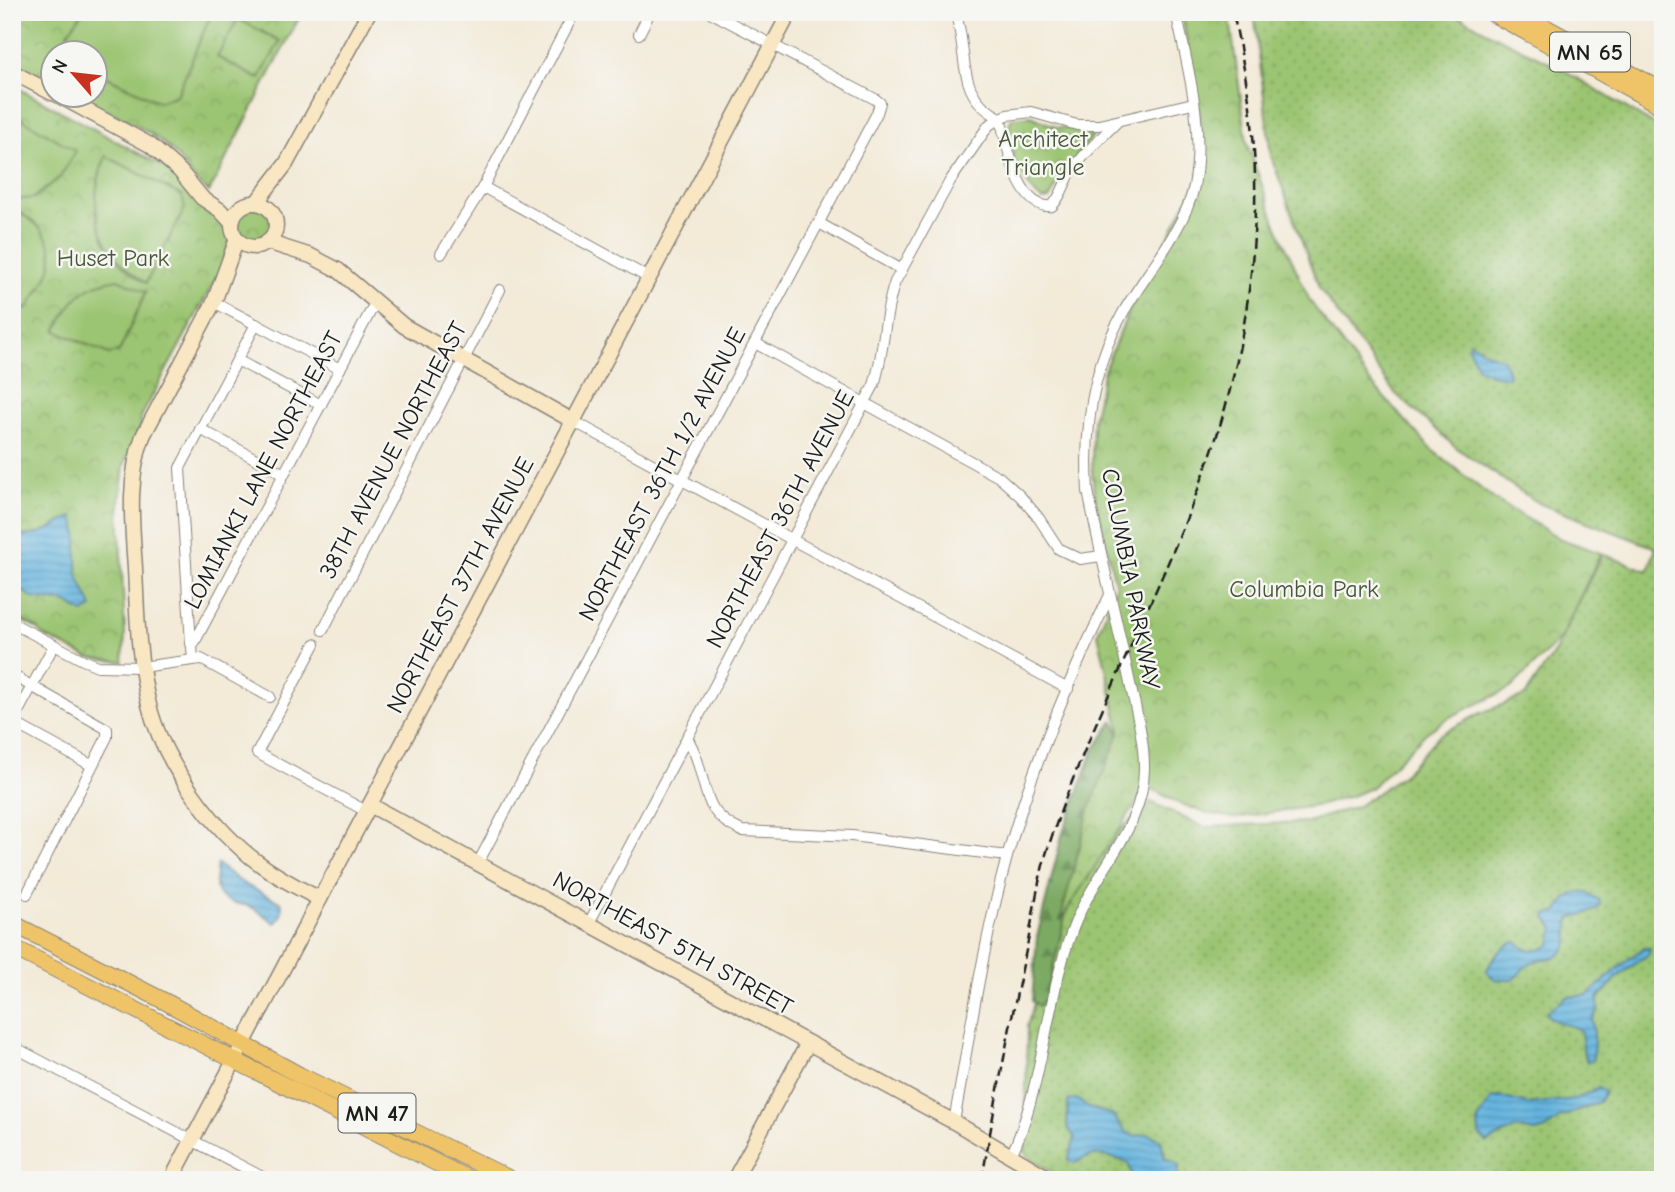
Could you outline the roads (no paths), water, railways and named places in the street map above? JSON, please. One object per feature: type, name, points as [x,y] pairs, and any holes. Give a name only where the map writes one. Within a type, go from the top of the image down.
[{"type":"main road","name":"MN 65","points":[[1490,12],[1663,107]]},
{"type":"main road","name":"MN 65","points":[[1517,12],[1663,91]]},
{"type":"main road","name":"MN 47","points":[[12,923],[299,1074],[512,1180]]},
{"type":"main road","name":"MN 47","points":[[12,947],[470,1180]]},
{"type":"street","points":[[369,12],[286,164],[271,211],[276,226],[311,256],[338,270],[404,326],[463,361],[1068,689]]},
{"type":"street","points":[[639,34],[650,12]]},
{"type":"street","points":[[710,12],[773,45]]},
{"type":"street","name":"NORTHEAST 37TH AVENUE","points":[[171,1180],[790,12]]},
{"type":"street","points":[[955,12],[967,82],[972,94],[986,111],[1000,118],[1019,112],[1031,112],[1077,125],[1099,125],[1193,103]]},
{"type":"street","name":"COLUMBIA PARKWAY","points":[[1011,1156],[1031,1094],[1069,939],[1080,912],[1125,834],[1143,785],[1144,765],[1139,718],[1101,556],[1088,491],[1086,457],[1094,390],[1106,348],[1114,329],[1174,231],[1193,189],[1198,131],[1176,12]]},
{"type":"street","points":[[441,254],[482,187],[570,21]]},
{"type":"street","name":"NORTHEAST 36TH 1/2 AVENUE","points":[[478,863],[877,113],[880,103],[773,45]]},
{"type":"street","points":[[12,72],[38,86]]},
{"type":"street","points":[[80,108],[150,145],[232,223],[237,239],[216,297]]},
{"type":"street","points":[[1000,118],[1011,162],[1019,180],[1029,195],[1044,207],[1052,206],[1058,200],[1070,174],[1087,152],[1117,122]]},
{"type":"street","name":"NORTHEAST 36TH AVENUE","points":[[589,923],[874,385],[880,367],[890,297],[902,270],[950,181],[985,127],[1000,118]]},
{"type":"street","points":[[232,223],[237,210],[250,204],[286,164]]},
{"type":"street","points":[[482,187],[649,278]]},
{"type":"street","points":[[198,192],[229,204],[250,204],[271,211]]},
{"type":"street","points":[[818,223],[902,270]]},
{"type":"street","points":[[276,226],[272,237],[240,259],[216,297],[143,436],[135,458],[132,504],[141,667],[158,734],[195,796],[235,842],[260,864],[320,900]]},
{"type":"street","points":[[237,239],[311,256]]},
{"type":"street","name":"38TH AVENUE NORTHEAST","points":[[323,629],[500,290]]},
{"type":"street","points":[[216,297],[256,324],[340,369]]},
{"type":"street","name":"LOMIANKI LANE NORTHEAST","points":[[193,659],[192,647],[376,302]]},
{"type":"street","points":[[192,647],[180,468],[256,324]]},
{"type":"street","points":[[755,343],[999,477],[1020,496],[1059,549],[1068,555],[1080,559],[1101,556]]},
{"type":"street","points":[[237,360],[321,405]]},
{"type":"street","points":[[200,429],[284,474]]},
{"type":"street","points":[[954,1122],[990,930],[1007,856],[1044,746],[1110,595]]},
{"type":"street","points":[[12,623],[98,666],[141,667],[201,659],[270,697]]},
{"type":"street","points":[[315,644],[257,753],[368,808]]},
{"type":"street","points":[[54,645],[12,723],[91,765]]},
{"type":"street","points":[[12,675],[107,729],[107,737],[27,894]]},
{"type":"street","points":[[687,737],[698,763],[707,800],[727,824],[742,831],[852,836],[1007,856]]},
{"type":"street","name":"NORTHEAST 5TH STREET","points":[[368,808],[589,923],[954,1122],[1052,1180]]},
{"type":"street","points":[[734,1180],[808,1043]]},
{"type":"street","points":[[12,1046],[268,1180]]},
{"type":"water","points":[[1470,342],[1503,359],[1508,377],[1490,374],[1478,368],[1468,347]]},
{"type":"water","points":[[73,517],[77,532],[77,569],[92,608],[83,613],[67,603],[33,598],[17,587],[12,579],[12,535],[39,533]]},
{"type":"water","points":[[217,864],[244,884],[282,903],[281,917],[275,923],[249,906],[222,897],[216,888]]},
{"type":"water","points":[[1578,892],[1587,893],[1599,900],[1600,905],[1597,910],[1571,918],[1564,951],[1555,957],[1534,961],[1513,980],[1497,980],[1491,977],[1487,970],[1507,946],[1516,942],[1529,950],[1538,950],[1551,944],[1554,929],[1546,917],[1558,911],[1567,898]]},
{"type":"water","points":[[1644,948],[1650,948],[1649,954],[1620,975],[1598,998],[1598,1010],[1592,1020],[1593,1057],[1592,1061],[1587,1062],[1581,1031],[1557,1022],[1546,1012],[1567,997],[1588,995]]},
{"type":"water","points":[[1598,1088],[1605,1092],[1599,1102],[1560,1118],[1546,1129],[1535,1132],[1515,1128],[1487,1143],[1479,1135],[1478,1120],[1492,1098],[1501,1097],[1527,1104],[1575,1099]]},
{"type":"water","points":[[1077,1099],[1089,1108],[1111,1114],[1127,1133],[1135,1136],[1149,1134],[1161,1140],[1165,1158],[1179,1165],[1178,1180],[1134,1180],[1128,1163],[1102,1155],[1090,1156],[1076,1163],[1068,1161],[1075,1138],[1067,1127],[1068,1101]]},
{"type":"railway","points":[[982,1180],[1045,857],[1086,748],[1190,511],[1220,425],[1240,348],[1251,269],[1255,190],[1251,116],[1233,12]]},
{"type":"park label","name":"Architect Triangle","points":[[1043,153]]},
{"type":"park label","name":"Huset Park","points":[[113,258]]},
{"type":"park label","name":"Columbia Park","points":[[1304,589]]}]
